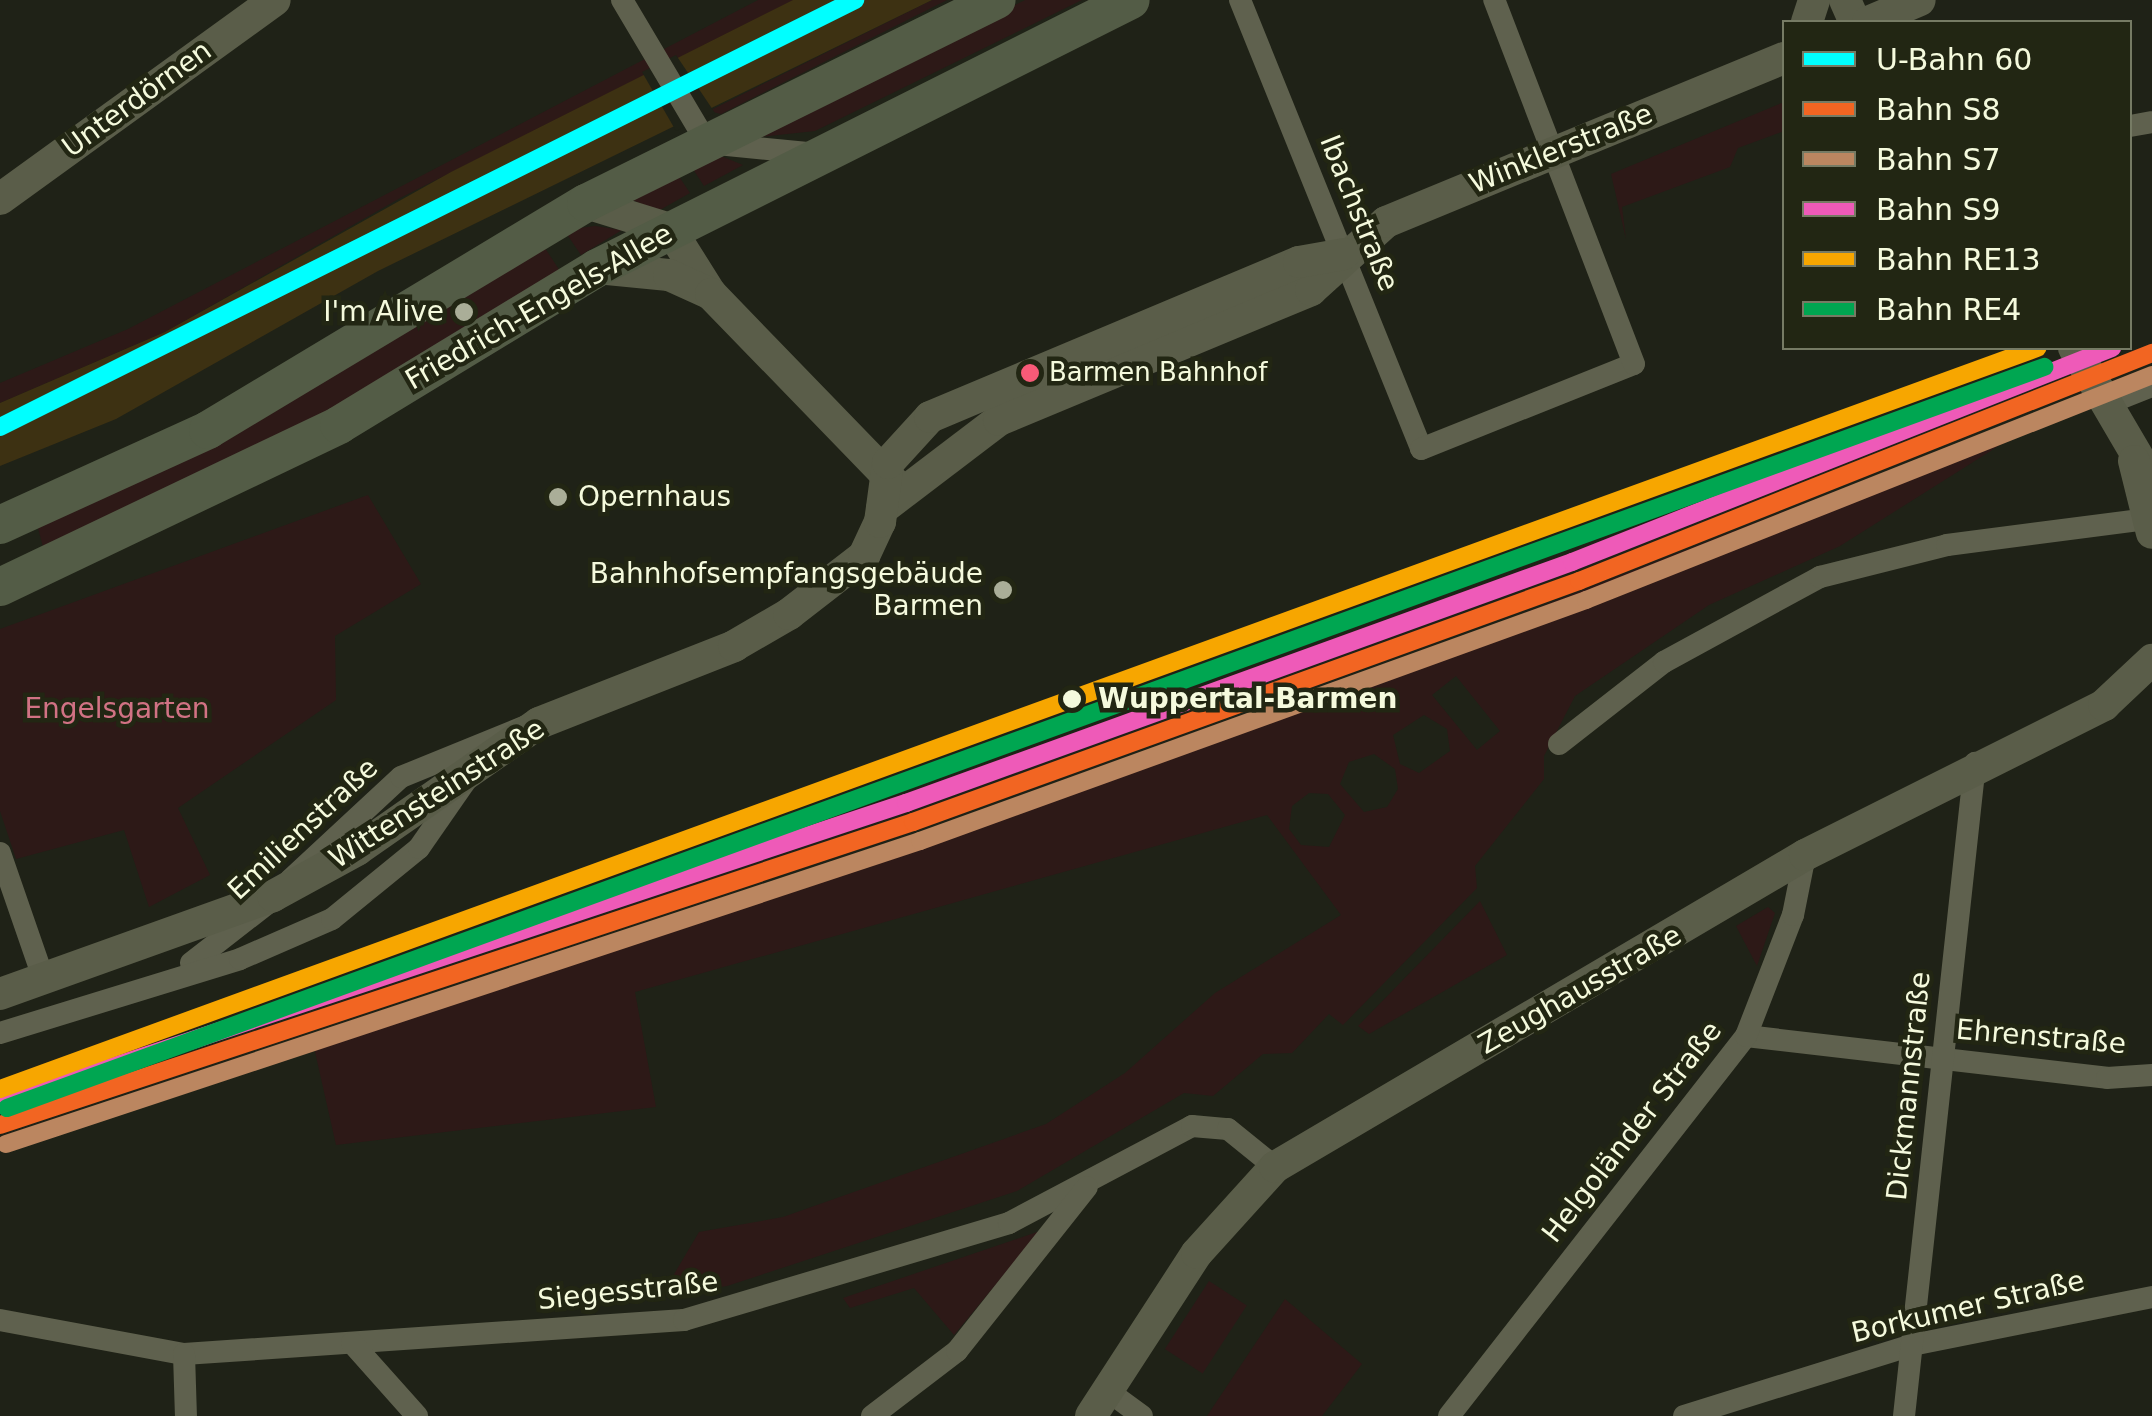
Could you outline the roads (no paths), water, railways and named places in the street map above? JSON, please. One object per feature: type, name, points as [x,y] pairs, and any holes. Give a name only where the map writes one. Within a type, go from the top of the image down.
[{"type":"main road","points":[[0,525],[240,412],[702,135],[997,0]]},
{"type":"main road","name":"Friedrich-Engels-Allee","points":[[13,581],[338,425],[597,268],[1131,0]]},
{"type":"main road","points":[[0,525],[31,544],[13,581]]},
{"type":"street","name":"Unterdörnen","points":[[0,199],[275,0]]},
{"type":"street","points":[[622,0],[702,135],[742,153],[826,151]]},
{"type":"street","name":"Ibachstraße","points":[[1240,0],[1421,449],[1634,364],[1553,156]]},
{"type":"street","points":[[1494,0],[1553,156]]},
{"type":"street","points":[[1874,20],[1914,7]]},
{"type":"street","name":"Winklerstraße","points":[[1344,254],[1386,222],[1782,59]]},
{"type":"street","points":[[586,203],[670,230],[711,294],[889,491]]},
{"type":"street","name":"Wittensteinstraße","points":[[0,994],[273,896],[472,772],[539,723],[734,646],[789,614],[854,568],[889,491],[897,446],[930,417],[1300,262],[1344,254]]},
{"type":"street","points":[[597,268],[669,275],[711,294]]},
{"type":"street","points":[[2075,350],[2152,480]]},
{"type":"street","points":[[2105,395],[2152,386]]},
{"type":"street","points":[[1559,744],[1664,662],[1820,577],[1947,545],[2149,526],[2131,447]]},
{"type":"street","name":"Zeughausstraße","points":[[1099,1404],[1197,1253],[1275,1167],[1805,855],[1975,763],[2104,705],[2147,673]]},
{"type":"street","name":"Emilienstraße","points":[[172,974],[224,943],[358,810],[435,757],[539,723]]},
{"type":"street","name":"Dickmannstraße","points":[[1904,1416],[1975,763]]},
{"type":"street","name":"Emilienstraße","points":[[0,1033],[172,974],[240,960],[375,893],[443,820],[472,772]]},
{"type":"street","points":[[0,853],[44,980]]},
{"type":"street","name":"Helgoländer Straße","points":[[1449,1416],[1746,1036],[1793,915],[1805,855]]},
{"type":"street","name":"Ehrenstraße","points":[[1746,1036],[1942,1058],[2152,1075]]},
{"type":"street","name":"Siegesstraße","points":[[0,1320],[184,1354],[748,1307],[1009,1223],[1089,1184],[1192,1126],[1228,1130],[1275,1167]]},
{"type":"street","points":[[872,1416],[957,1350],[1089,1184]]},
{"type":"street","name":"Borkumer Straße","points":[[1684,1416],[1912,1346],[2152,1298]]},
{"type":"street","points":[[352,1343],[417,1416]]},
{"type":"street","points":[[184,1354],[186,1416]]},
{"type":"street","points":[[1099,1404],[1142,1416]]},
{"type":"metro line","name":"60","points":[[0,427],[855,0]]},
{"type":"rail line","name":"RE13","points":[[0,1089],[2032,350]]},
{"type":"rail line","name":"S9","points":[[0,1104],[906,803],[1572,562],[2107,350]]},
{"type":"rail line","name":"S8","points":[[0,1125],[913,822],[1579,581],[2152,353]]},
{"type":"rail line","name":"RE4","points":[[7,1108],[2044,367]]},
{"type":"rail line","name":"S7","points":[[6,1144],[920,841],[1586,600],[2152,375]]},
{"type":"place","name":"I'm Alive","points":[[464,312]]},
{"type":"place","name":"Barmen Bahnhof","points":[[1030,373]]},
{"type":"place","name":"Opernhaus","points":[[558,497]]},
{"type":"place","name":"Bahnhofsempfangsgebäude Barmen","points":[[1003,590]]},
{"type":"place","name":"Wuppertal-Barmen","points":[[1072,699]]},
{"type":"park label","name":"Engelsgarten","points":[[117,709]]}]
